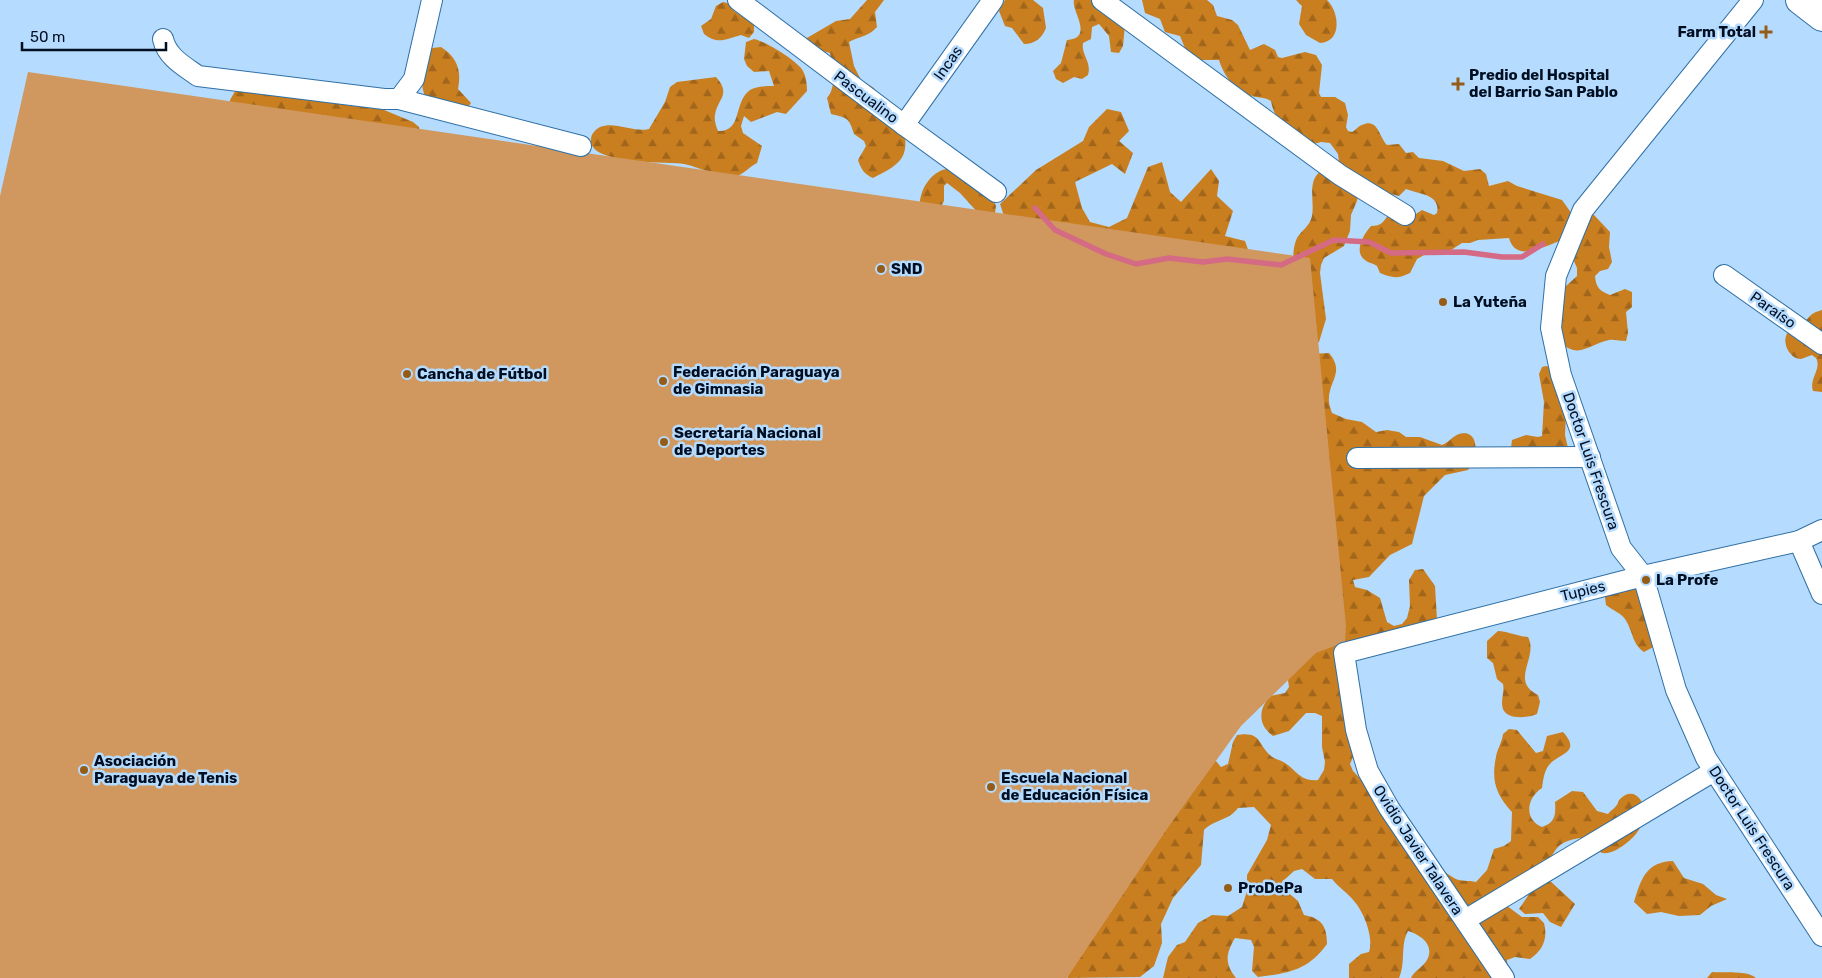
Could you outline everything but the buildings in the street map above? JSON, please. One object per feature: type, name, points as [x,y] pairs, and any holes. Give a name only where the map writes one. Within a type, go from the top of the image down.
[{"type":"main road","points":[[1800,0],[1822,16]]},
{"type":"street","points":[[399,99],[414,79],[432,0]]},
{"type":"street","name":"Pascualino","points":[[738,0],[996,192]]},
{"type":"street","name":"Incas","points":[[904,125],[993,0]]},
{"type":"street","points":[[1102,0],[1340,175],[1406,215]]},
{"type":"street","name":"Doctor Luis Frescura","points":[[1754,0],[1583,210],[1556,276],[1551,328],[1561,375],[1621,548],[1643,576],[1676,690],[1714,771],[1822,936]]},
{"type":"street","points":[[163,39],[165,46],[177,62],[198,76],[384,100],[399,99],[581,146]]},
{"type":"street","name":"Paraíso","points":[[1724,275],[1822,344]]},
{"type":"street","points":[[1357,458],[1590,457]]},
{"type":"street","name":"Tupies","points":[[1344,653],[1643,576],[1799,541],[1822,530]]},
{"type":"street","points":[[1799,541],[1822,594]]},
{"type":"street","name":"Ovidio Javier Talavera","points":[[1344,653],[1356,730],[1368,770],[1389,808],[1504,978]]},
{"type":"street","points":[[1465,920],[1714,771]]},
{"type":"green space","points":[[867,0],[884,0],[875,12],[877,27],[867,35],[849,42],[854,66],[861,80],[874,88],[904,132],[905,142],[903,156],[899,161],[888,170],[873,178],[863,171],[858,160],[866,146],[864,141],[854,134],[847,120],[831,114],[827,98],[833,83],[830,53],[822,51],[817,57],[800,42],[836,21],[850,19]]},
{"type":"green space","points":[[1005,0],[1033,0],[1043,8],[1046,28],[1038,40],[1024,44],[1012,28],[1005,26],[999,11]]},
{"type":"green space","points":[[1074,0],[1099,0],[1125,25],[1123,46],[1119,53],[1111,52],[1109,36],[1099,24],[1092,27],[1091,39],[1083,43],[1089,66],[1088,75],[1082,79],[1074,77],[1063,83],[1056,79],[1053,71],[1061,63],[1067,40],[1075,38],[1081,29]]},
{"type":"green space","points":[[1142,0],[1207,0],[1213,5],[1217,16],[1232,20],[1238,25],[1250,50],[1264,44],[1275,50],[1278,57],[1282,58],[1305,52],[1316,55],[1322,65],[1319,93],[1321,97],[1335,97],[1345,103],[1348,115],[1346,127],[1348,131],[1352,132],[1367,123],[1372,124],[1378,129],[1387,145],[1399,144],[1406,153],[1413,152],[1419,158],[1443,161],[1464,171],[1480,169],[1486,174],[1489,186],[1508,181],[1517,186],[1562,200],[1572,214],[1563,240],[1532,251],[1525,251],[1518,250],[1513,246],[1509,238],[1478,240],[1462,243],[1448,252],[1431,251],[1417,259],[1410,273],[1402,276],[1392,277],[1380,273],[1377,266],[1366,261],[1360,252],[1361,243],[1368,229],[1371,226],[1382,223],[1389,214],[1416,214],[1422,210],[1434,215],[1437,213],[1436,202],[1428,196],[1406,189],[1399,196],[1387,193],[1339,162],[1338,154],[1330,143],[1321,142],[1314,144],[1292,133],[1277,117],[1271,101],[1240,91],[1227,77],[1219,60],[1197,60],[1187,53],[1180,36],[1165,32],[1160,19],[1145,13]]},
{"type":"green space","points":[[1296,0],[1327,0],[1334,11],[1337,25],[1332,37],[1320,43],[1306,35],[1299,24],[1302,6]]},
{"type":"green space","points":[[723,2],[731,4],[734,11],[754,24],[754,32],[749,38],[741,35],[718,40],[704,34],[701,26],[711,19],[716,6]]},
{"type":"green space","points":[[754,39],[786,55],[797,64],[804,73],[807,91],[786,114],[777,112],[751,122],[744,116],[741,126],[743,133],[762,146],[757,163],[743,173],[738,176],[728,176],[684,164],[614,158],[602,154],[593,147],[591,137],[600,127],[612,125],[637,130],[649,129],[665,102],[670,87],[677,82],[716,77],[721,83],[723,93],[716,110],[716,125],[718,131],[731,127],[735,122],[741,102],[750,90],[774,86],[769,71],[754,72],[747,66],[744,59],[746,42]]},
{"type":"green space","points":[[441,47],[451,55],[457,65],[459,70],[458,89],[471,103],[462,116],[429,106],[425,97],[422,83],[423,70],[432,48]]},
{"type":"green space","points":[[238,86],[352,106],[377,107],[413,122],[419,127],[420,135],[230,109],[230,100]]},
{"type":"green space","points":[[1107,109],[1121,112],[1129,131],[1119,141],[1133,153],[1125,174],[1112,164],[1075,182],[1082,208],[1090,222],[1109,227],[1127,218],[1148,167],[1162,162],[1170,192],[1181,202],[1211,169],[1219,181],[1217,196],[1233,211],[1225,236],[1245,241],[1252,261],[1008,228],[1000,204],[1036,170],[1083,141],[1089,127]]},
{"type":"green space","points":[[946,169],[954,170],[993,199],[996,206],[995,213],[981,216],[960,193],[947,183],[944,186],[944,201],[940,208],[920,206],[920,200],[927,183],[935,174]]},
{"type":"green space","points":[[1322,170],[1358,194],[1351,215],[1350,231],[1344,246],[1324,258],[1321,265],[1320,273],[1326,319],[1319,342],[1311,344],[1297,290],[1293,261],[1297,238],[1311,220],[1314,180]]},
{"type":"green space","points":[[1586,215],[1594,215],[1610,232],[1609,247],[1612,262],[1608,269],[1600,271],[1595,276],[1596,283],[1601,290],[1610,295],[1625,289],[1632,292],[1632,307],[1626,312],[1628,333],[1626,341],[1609,340],[1584,349],[1573,350],[1560,342],[1565,287],[1577,276],[1577,268],[1570,252]]},
{"type":"green space","points":[[1822,310],[1822,392],[1813,391],[1812,386],[1818,366],[1816,358],[1812,355],[1801,359],[1793,356],[1787,348],[1785,339],[1789,331],[1803,323],[1812,314]]},
{"type":"green space","points":[[1329,353],[1336,366],[1335,378],[1329,395],[1332,413],[1346,419],[1362,422],[1376,432],[1387,430],[1399,432],[1406,437],[1420,437],[1442,445],[1459,434],[1466,433],[1474,440],[1475,446],[1474,459],[1468,470],[1445,475],[1424,496],[1412,544],[1390,555],[1369,577],[1353,580],[1355,587],[1367,590],[1380,598],[1387,622],[1394,626],[1402,624],[1407,618],[1410,606],[1409,580],[1415,570],[1423,569],[1435,586],[1437,620],[1352,648],[1356,750],[1350,764],[1353,771],[1428,857],[1441,869],[1459,880],[1476,882],[1487,870],[1494,849],[1504,846],[1511,841],[1512,812],[1496,787],[1494,773],[1503,734],[1509,729],[1517,730],[1536,753],[1543,751],[1547,736],[1563,732],[1570,744],[1570,749],[1567,752],[1547,767],[1542,788],[1530,803],[1530,814],[1536,824],[1542,827],[1550,823],[1555,815],[1555,802],[1572,791],[1583,792],[1597,811],[1608,814],[1620,799],[1627,794],[1634,794],[1643,805],[1642,824],[1635,835],[1614,851],[1603,853],[1580,838],[1567,841],[1558,846],[1546,867],[1532,874],[1524,873],[1503,903],[1522,917],[1538,917],[1544,923],[1545,939],[1538,952],[1530,959],[1515,957],[1507,960],[1508,978],[1411,978],[1427,960],[1429,950],[1428,945],[1422,938],[1408,931],[1404,942],[1399,978],[1349,978],[1349,964],[1361,954],[1369,952],[1369,933],[1364,918],[1352,898],[1332,879],[1315,879],[1302,869],[1294,871],[1282,882],[1285,890],[1298,901],[1304,915],[1319,921],[1326,933],[1327,944],[1313,960],[1289,972],[1258,977],[1252,971],[1254,947],[1251,940],[1235,938],[1228,953],[1228,963],[1236,978],[1163,978],[1168,957],[1177,945],[1185,942],[1198,923],[1212,915],[1228,916],[1242,907],[1247,891],[1247,875],[1267,840],[1271,825],[1254,807],[1238,808],[1230,815],[1204,830],[1201,865],[1173,898],[1161,924],[1162,943],[1154,966],[1140,977],[1068,978],[1059,966],[1213,762],[1216,761],[1221,767],[1228,764],[1233,742],[1237,735],[1245,734],[1255,737],[1271,756],[1285,763],[1303,778],[1318,780],[1324,770],[1322,716],[1315,713],[1306,713],[1289,731],[1273,736],[1268,732],[1261,717],[1263,707],[1270,696],[1285,693],[1289,687],[1288,680],[1340,569],[1312,354]]},
{"type":"green space","points":[[1542,367],[1550,367],[1560,405],[1566,415],[1565,435],[1568,448],[1511,448],[1512,440],[1526,435],[1542,436],[1544,402],[1539,374]]},
{"type":"green space","points":[[1610,581],[1634,583],[1643,595],[1657,645],[1644,652],[1640,649],[1625,619],[1606,605],[1605,597]]},
{"type":"green space","points":[[1498,631],[1528,637],[1530,653],[1525,676],[1526,683],[1530,689],[1538,695],[1540,702],[1537,714],[1523,717],[1513,716],[1505,713],[1503,709],[1503,684],[1497,679],[1493,663],[1487,658],[1487,641]]},
{"type":"green space","points":[[1673,861],[1684,878],[1703,884],[1716,895],[1727,899],[1711,906],[1700,915],[1679,916],[1661,912],[1647,914],[1634,902],[1642,879],[1656,865]]},
{"type":"green space","points":[[1548,879],[1575,904],[1561,927],[1550,922],[1543,913],[1525,914],[1519,909],[1536,884]]},
{"type":"green space","points":[[1712,972],[1742,973],[1756,978],[1707,978]]},
{"type":"shaded area","name":"Secretaría Nacional de Deportes","points":[[28,72],[1310,258],[1346,626],[1345,642],[1316,653],[1241,726],[1167,829],[1067,978],[0,978],[0,196]]},
{"type":"waterway","points":[[1035,208],[1055,230],[1106,254],[1136,264],[1169,258],[1203,262],[1227,259],[1281,265],[1334,240],[1369,242],[1391,253],[1464,252],[1502,257],[1522,257],[1543,244]]},
{"type":"place","name":"Farm Total","points":[[1766,32]]},
{"type":"place","name":"Predio del Hospital del Barrio San Pablo","points":[[1458,84]]},
{"type":"place","name":"SND","points":[[881,269]]},
{"type":"place","name":"La Yuteña","points":[[1443,302]]},
{"type":"place","name":"Cancha de Fútbol","points":[[407,374]]},
{"type":"place","name":"Federación Paraguaya de Gimnasia","points":[[663,381]]},
{"type":"place","name":"Secretaría Nacional de Deportes","points":[[664,442]]},
{"type":"place","name":"La Profe","points":[[1646,580]]},
{"type":"place","name":"Asociación Paraguaya de Tenis","points":[[84,770]]},
{"type":"place","name":"Escuela Nacional de Educación Física","points":[[991,787]]},
{"type":"place","name":"ProDePa","points":[[1228,888]]}]
